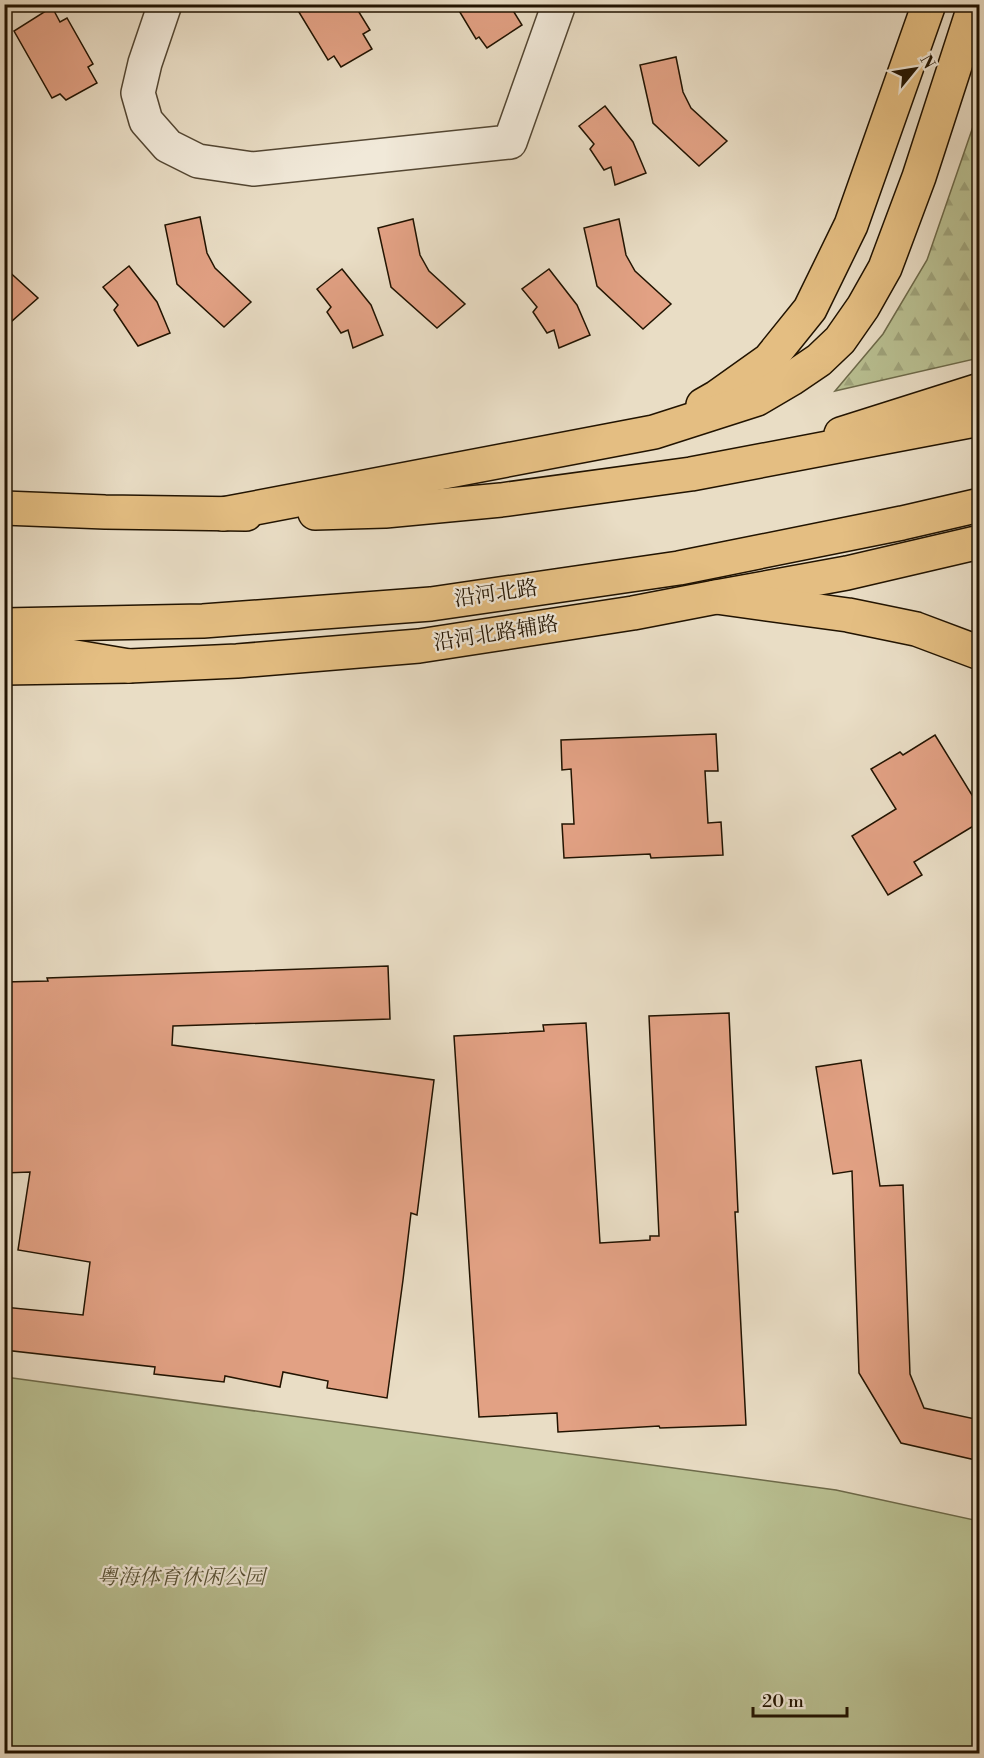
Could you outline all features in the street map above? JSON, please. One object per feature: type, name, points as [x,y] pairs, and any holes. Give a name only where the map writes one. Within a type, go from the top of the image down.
[{"type":"main road","points":[[654,432],[717,397],[769,360],[810,309],[851,225],[929,4]]},
{"type":"main road","points":[[223,514],[654,432],[757,399],[791,379],[819,360],[840,340],[863,308],[885,268],[919,177],[975,4]]},
{"type":"main road","points":[[761,460],[980,390]]},
{"type":"main road","points":[[4,508],[223,514],[384,511],[490,501],[691,474],[980,419]]},
{"type":"main road","name":"沿河北路","points":[[4,626],[203,621],[431,604],[678,568],[980,505]]},
{"type":"main road","name":"沿河北路辅路","points":[[4,668],[237,661],[420,646],[633,613],[848,573],[980,542]]},
{"type":"main road","points":[[716,597],[860,617],[916,629],[980,653]]},
{"type":"main road","points":[[4,645],[129,666]]},
{"type":"street","points":[[165,4],[144,63],[138,93],[146,121],[168,146],[198,161],[253,169],[510,142],[559,4]]},
{"type":"green space","points":[[976,118],[980,126],[979,358],[835,391],[883,334],[927,260]]},
{"type":"green space","name":"粤海体育休闲公园","points":[[5,1377],[836,1490],[979,1521],[979,1753],[5,1753]]},
{"type":"building","points":[[294,4],[354,4],[370,30],[363,34],[372,49],[341,67],[334,56],[328,60]]},
{"type":"building","points":[[455,4],[509,4],[522,25],[487,48],[479,37],[476,39]]},
{"type":"building","points":[[52,7],[60,22],[67,18],[93,64],[88,67],[97,83],[66,100],[60,94],[52,98],[14,31]]},
{"type":"building","points":[[676,57],[683,92],[691,108],[727,141],[699,166],[653,123],[640,65]]},
{"type":"building","points":[[605,106],[633,142],[646,173],[615,185],[611,167],[604,170],[590,149],[594,144],[579,126]]},
{"type":"building","points":[[200,217],[207,253],[215,268],[251,302],[224,327],[177,284],[165,225]]},
{"type":"building","points":[[413,219],[420,255],[429,271],[465,304],[437,328],[391,287],[378,228]]},
{"type":"building","points":[[619,219],[626,255],[635,271],[671,304],[643,329],[597,286],[584,228]]},
{"type":"building","points":[[129,266],[157,302],[170,333],[138,346],[114,310],[118,305],[103,287]]},
{"type":"building","points":[[4,267],[38,298],[4,328]]},
{"type":"building","points":[[342,269],[371,305],[383,335],[353,348],[348,330],[341,333],[327,312],[331,307],[317,289]]},
{"type":"building","points":[[549,269],[577,305],[590,335],[559,348],[554,330],[547,333],[533,312],[537,307],[522,289]]},
{"type":"building","points":[[716,734],[718,771],[705,771],[708,823],[721,822],[723,855],[651,858],[650,854],[564,858],[562,824],[574,824],[571,769],[562,770],[561,740]]},
{"type":"building","points":[[935,735],[980,808],[980,822],[914,862],[922,875],[888,895],[852,836],[896,809],[871,769],[900,752],[903,755]]},
{"type":"building","points":[[388,966],[390,1019],[173,1026],[172,1045],[434,1080],[417,1215],[411,1213],[387,1398],[327,1388],[328,1381],[283,1372],[280,1387],[225,1376],[224,1382],[154,1374],[155,1367],[4,1350],[4,1307],[83,1315],[90,1262],[18,1250],[30,1172],[4,1173],[4,982],[48,981],[47,978]]},
{"type":"building","points":[[729,1013],[738,1212],[735,1212],[746,1425],[660,1428],[659,1426],[558,1432],[557,1413],[479,1417],[454,1036],[544,1031],[543,1025],[586,1023],[600,1243],[650,1240],[650,1236],[659,1236],[649,1016]]},
{"type":"building","points":[[861,1060],[880,1186],[903,1185],[910,1374],[924,1408],[980,1420],[980,1461],[901,1443],[859,1373],[852,1171],[833,1174],[816,1067]]}]
